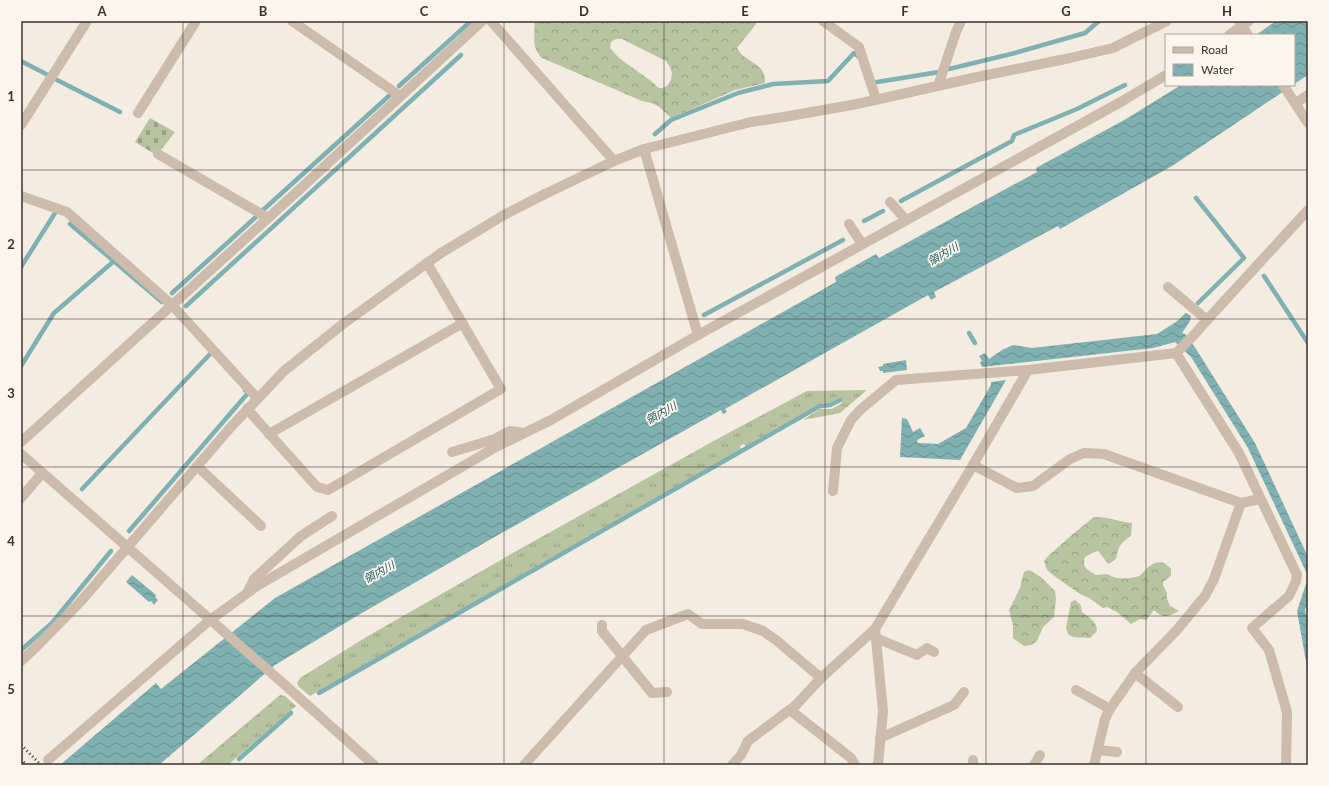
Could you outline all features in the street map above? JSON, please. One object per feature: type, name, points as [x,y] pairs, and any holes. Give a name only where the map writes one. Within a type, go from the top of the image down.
[{"type":"street","points":[[21,125],[87,21]]},
{"type":"street","points":[[292,21],[400,96]]},
{"type":"street","points":[[21,442],[482,21]]},
{"type":"street","points":[[491,21],[614,161]]},
{"type":"street","points":[[824,21],[859,47],[876,99]]},
{"type":"street","points":[[938,86],[961,21]]},
{"type":"street","points":[[21,661],[82,600],[247,409],[284,371],[343,324],[441,253],[504,215],[614,161],[644,150],[751,122],[876,99],[1113,48],[1166,21]]},
{"type":"street","points":[[138,113],[192,22]]},
{"type":"street","points":[[1231,34],[1245,27]]},
{"type":"street","points":[[48,760],[210,620],[257,586],[489,451],[551,420],[698,335],[1119,103],[1165,76]]},
{"type":"street","points":[[1284,86],[1308,123]]},
{"type":"street","points":[[1293,99],[1308,95]]},
{"type":"street","points":[[644,150],[698,335]]},
{"type":"street","points":[[158,154],[268,218]]},
{"type":"street","points":[[21,196],[67,212],[172,305],[257,398]]},
{"type":"street","points":[[890,202],[906,220]]},
{"type":"street","points":[[833,491],[837,448],[851,420],[860,410],[896,380],[1028,370],[1178,351],[1191,339],[1308,210]]},
{"type":"street","points":[[848,224],[862,244]]},
{"type":"street","points":[[247,409],[317,487],[328,490],[501,389],[427,263]]},
{"type":"street","points":[[1168,287],[1207,320]]},
{"type":"street","points":[[269,434],[463,323]]},
{"type":"street","points":[[1178,351],[1239,453],[1297,575],[1296,581],[1289,596],[1252,628],[1269,650],[1287,712],[1286,765]]},
{"type":"street","points":[[732,765],[742,755],[748,741],[796,705],[821,678],[875,633],[1028,370]]},
{"type":"street","points":[[452,452],[495,440],[510,431],[524,433]]},
{"type":"street","points":[[973,465],[1017,488],[1033,486],[1070,459],[1084,453],[1104,454],[1241,503],[1260,499]]},
{"type":"street","points":[[21,454],[374,765]]},
{"type":"street","points":[[197,466],[261,526]]},
{"type":"street","points":[[21,498],[42,473]]},
{"type":"street","points":[[1094,765],[1105,719],[1110,709],[1135,673],[1176,632],[1205,596],[1214,579],[1241,503]]},
{"type":"street","points":[[246,593],[254,579],[301,536],[332,516]]},
{"type":"street","points":[[524,765],[646,630],[688,614],[702,624],[743,624],[763,631],[821,678]]},
{"type":"street","points":[[602,625],[602,631],[652,693],[667,692]]},
{"type":"street","points":[[875,633],[917,655],[928,648],[934,652]]},
{"type":"street","points":[[875,633],[883,711],[878,765]]},
{"type":"street","points":[[1135,673],[1178,707]]},
{"type":"street","points":[[1076,690],[1110,709]]},
{"type":"street","points":[[880,738],[954,705],[964,692]]},
{"type":"street","points":[[790,710],[851,758],[855,765]]},
{"type":"street","points":[[1098,750],[1117,752]]},
{"type":"street","points":[[1034,765],[1040,755]]},
{"type":"green space","points":[[534,21],[755,21],[756,24],[737,48],[745,57],[759,66],[762,70],[765,83],[735,90],[671,118],[655,105],[642,101],[542,58],[538,54],[534,41]],"holes":[[[616,39],[622,39],[666,61],[672,73],[671,80],[667,86],[659,88],[619,58],[610,48],[611,42]]]},
{"type":"green space","points":[[150,118],[175,132],[160,151],[153,153],[135,142]]},
{"type":"green space","points":[[867,390],[840,413],[803,420],[820,409],[832,409],[842,403],[839,398],[830,403],[822,403],[746,446],[744,444],[740,446],[741,449],[310,696],[299,687],[297,683],[300,678],[368,636],[527,545],[719,438],[807,391]]},
{"type":"green space","points":[[1094,517],[1104,517],[1132,523],[1131,536],[1120,545],[1116,559],[1109,564],[1098,551],[1085,557],[1084,564],[1086,568],[1096,575],[1107,574],[1119,578],[1127,578],[1140,576],[1147,568],[1157,562],[1164,563],[1171,569],[1171,576],[1163,582],[1167,593],[1167,599],[1170,606],[1179,611],[1172,615],[1163,616],[1154,610],[1146,620],[1140,619],[1131,624],[1117,612],[1107,607],[1103,608],[1089,598],[1080,594],[1047,570],[1044,561],[1049,555]]},
{"type":"green space","points":[[1029,570],[1041,577],[1055,591],[1056,599],[1054,617],[1043,627],[1037,641],[1031,645],[1024,646],[1013,638],[1013,625],[1009,610],[1020,588],[1024,572]]},
{"type":"green space","points":[[1075,600],[1081,605],[1082,612],[1096,625],[1097,631],[1090,638],[1073,637],[1068,634],[1066,628],[1071,602]]},
{"type":"green space","points":[[280,695],[285,696],[296,706],[228,765],[197,765]]},
{"type":"water","points":[[1276,21],[1308,21],[1308,75],[1295,83],[1295,34],[1257,34]]},
{"type":"water","name":"領内川","points":[[1179,86],[1292,86],[1172,166],[1060,229],[1058,226],[934,292],[936,297],[931,300],[928,295],[725,409],[727,412],[723,414],[721,410],[355,617],[275,665],[159,765],[60,765],[156,683],[161,689],[275,598],[836,282],[835,277],[876,254],[879,258],[1037,172],[1036,168],[1126,119]]},
{"type":"water","points":[[1186,313],[1191,316],[1190,321],[1182,333],[1185,334],[1196,349],[1255,443],[1308,557],[1308,576],[1248,448],[1191,357],[1175,342],[1153,348],[982,367],[980,362],[982,361],[979,356],[985,353],[989,359],[1002,350],[1013,345],[1032,348],[1157,334],[1176,322]]},
{"type":"water","points":[[906,360],[907,370],[883,373],[883,371],[880,371],[878,367],[883,366],[883,364]]},
{"type":"water","points":[[1006,380],[960,460],[900,457],[902,418],[907,419],[913,432],[920,428],[925,436],[917,440],[918,443],[938,444],[966,428],[991,385],[991,382]]},
{"type":"water","points":[[132,575],[156,595],[155,597],[158,600],[154,605],[126,582]]},
{"type":"water","points":[[1308,578],[1308,603],[1305,610],[1308,624],[1308,673],[1297,611]]},
{"type":"waterway","points":[[399,86],[471,21]]},
{"type":"waterway","points":[[949,69],[1015,53],[1085,33],[1099,21]]},
{"type":"waterway","points":[[655,134],[671,120],[738,93],[773,84],[828,81],[854,53],[859,57]]},
{"type":"waterway","points":[[186,306],[461,55]]},
{"type":"waterway","points":[[21,61],[46,74]]},
{"type":"waterway","points":[[877,82],[939,72]]},
{"type":"waterway","points":[[57,80],[120,112]]},
{"type":"waterway","points":[[901,201],[1012,141],[1014,135],[1077,109],[1125,85]]},
{"type":"waterway","points":[[262,211],[390,95]]},
{"type":"waterway","points":[[1196,198],[1244,258],[1198,303]]},
{"type":"waterway","points":[[864,221],[883,211]]},
{"type":"waterway","points":[[21,267],[55,213]]},
{"type":"waterway","points":[[172,293],[257,216]]},
{"type":"waterway","points":[[70,224],[162,302]]},
{"type":"waterway","points":[[704,315],[843,240]]},
{"type":"waterway","points":[[21,366],[54,313],[114,261]]},
{"type":"waterway","points":[[1264,276],[1308,343]]},
{"type":"waterway","points":[[969,333],[975,343]]},
{"type":"waterway","points":[[82,489],[211,353]]},
{"type":"waterway","points":[[129,531],[248,393],[245,390]]},
{"type":"waterway","points":[[319,693],[820,406],[830,405],[840,400]]},
{"type":"waterway","points":[[21,650],[52,623],[111,551]]},
{"type":"waterway","points":[[239,759],[291,713]]},
{"type":"railway","points":[[21,745],[41,765]]},
{"type":"railway","points":[[21,759],[26,765]]}]
